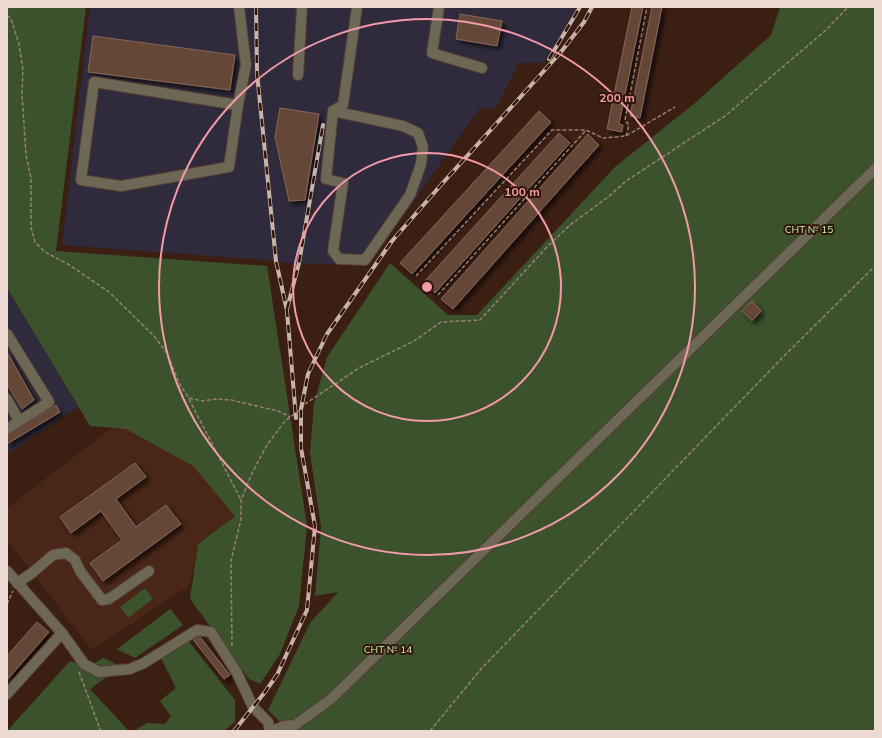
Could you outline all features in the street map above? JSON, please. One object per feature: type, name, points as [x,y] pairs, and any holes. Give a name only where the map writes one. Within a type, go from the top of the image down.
[{"type":"street","points":[[238,105],[94,82],[81,180],[121,186],[229,166],[238,105],[246,65],[239,7]]},
{"type":"street","points":[[298,74],[302,7]]},
{"type":"street","points":[[333,111],[343,105],[357,7]]},
{"type":"street","points":[[439,7],[432,53],[482,68]]},
{"type":"street","points":[[333,111],[404,126],[418,133],[423,147],[421,164],[410,195],[364,260],[339,259],[333,250],[343,183],[326,179],[333,111]]},
{"type":"street","points":[[7,571],[16,585],[62,633],[84,664],[99,672],[131,671],[197,630],[211,632],[237,673],[253,707],[268,722],[271,731],[284,726],[295,725],[331,699],[875,169]]},
{"type":"street","points":[[7,334],[49,402],[7,429]]},
{"type":"street","points":[[7,399],[19,421]]},
{"type":"street","points":[[16,585],[32,574],[53,555],[66,553],[75,560],[80,572],[102,600],[109,599],[149,571]]},
{"type":"street","points":[[7,694],[62,633]]},
{"type":"path","points":[[626,136],[628,125],[625,120],[647,7]]},
{"type":"path","points":[[231,665],[231,561],[241,519],[241,500],[253,471],[267,445],[285,421],[301,409],[305,404],[359,368],[414,341],[441,322],[480,320],[570,225],[608,197],[626,181],[725,116],[825,31],[848,7]]},
{"type":"path","points":[[7,16],[11,19],[19,44],[23,70],[22,94],[26,155],[31,178],[31,226],[35,242],[45,252],[68,264],[109,292],[154,336],[167,354],[180,385],[189,398],[241,500]]},
{"type":"path","points":[[416,276],[552,130],[586,130],[603,138],[626,136],[675,107]]},
{"type":"path","points":[[438,295],[586,130]]},
{"type":"path","points":[[430,731],[482,669],[786,354],[875,266]]},
{"type":"path","points":[[189,398],[202,401],[217,399],[231,400],[278,411],[290,417]]},
{"type":"path","points":[[7,604],[16,585]]},
{"type":"path","points":[[77,666],[102,731]]},
{"type":"shaded area","points":[[90,7],[577,7],[544,63],[519,63],[495,109],[480,108],[368,265],[287,263],[268,260],[62,245]]},
{"type":"shaded area","points":[[7,288],[78,407],[7,454]]},
{"type":"shaded area","points":[[150,399],[235,516],[198,544],[190,585],[92,650],[7,540],[7,508]]},
{"type":"green space","points":[[7,7],[86,7],[56,251],[267,266],[307,526],[299,606],[280,654],[260,684],[249,679],[190,599],[198,544],[235,516],[193,466],[126,429],[90,426],[7,288]]},
{"type":"green space","points":[[780,7],[875,7],[875,731],[281,731],[284,726],[268,710],[310,623],[338,592],[315,596],[321,527],[310,453],[314,404],[327,357],[390,263],[448,315],[477,315],[615,167],[695,103],[771,35]]},
{"type":"green space","points":[[145,588],[153,599],[128,618],[120,607]]},
{"type":"green space","points":[[170,609],[183,625],[135,658],[117,649]]},
{"type":"green space","points":[[186,638],[235,700],[235,722],[224,731],[134,731],[147,723],[165,724],[171,716],[160,701],[176,688],[160,656]]},
{"type":"green space","points":[[103,658],[114,663],[118,669],[90,689],[129,731],[7,731],[70,661],[88,667]]},
{"type":"building","points":[[632,7],[643,7],[619,124],[623,125],[622,132],[607,129]]},
{"type":"building","points":[[652,7],[662,7],[640,118],[630,116]]},
{"type":"building","points":[[460,14],[502,21],[497,46],[456,39]]},
{"type":"building","points":[[93,36],[235,55],[230,90],[88,72]]},
{"type":"building","points":[[280,108],[319,114],[305,200],[289,201],[275,137]]},
{"type":"building","points":[[539,111],[551,122],[412,274],[400,263]]},
{"type":"building","points":[[559,133],[570,143],[435,293],[424,282]]},
{"type":"building","points":[[588,134],[599,145],[453,309],[441,299]]},
{"type":"building","points":[[752,301],[761,311],[752,321],[742,311]]},
{"type":"building","points":[[7,352],[34,400],[22,409],[7,384]]},
{"type":"building","points":[[56,405],[60,412],[7,444],[7,435]]},
{"type":"building","points":[[135,463],[146,477],[116,499],[136,527],[166,505],[181,524],[103,581],[90,563],[122,540],[101,511],[71,533],[60,517]]},
{"type":"building","points":[[37,622],[49,632],[7,680],[7,656]]},
{"type":"building","points":[[197,633],[230,675],[224,679],[191,637]]},
{"type":"railway","points":[[256,7],[257,73],[276,261],[287,311],[296,418]]},
{"type":"railway","points":[[549,59],[580,7]]},
{"type":"railway","points":[[234,731],[277,675],[307,610],[315,526],[301,448],[301,409],[308,374],[327,334],[392,241],[561,52],[584,22],[592,7]]},
{"type":"railway","points":[[287,309],[299,263],[323,125]]},
{"type":"park label","name":"СНТ № 15","points":[[809,230]]},
{"type":"park label","name":"СНТ № 14","points":[[388,650]]}]
